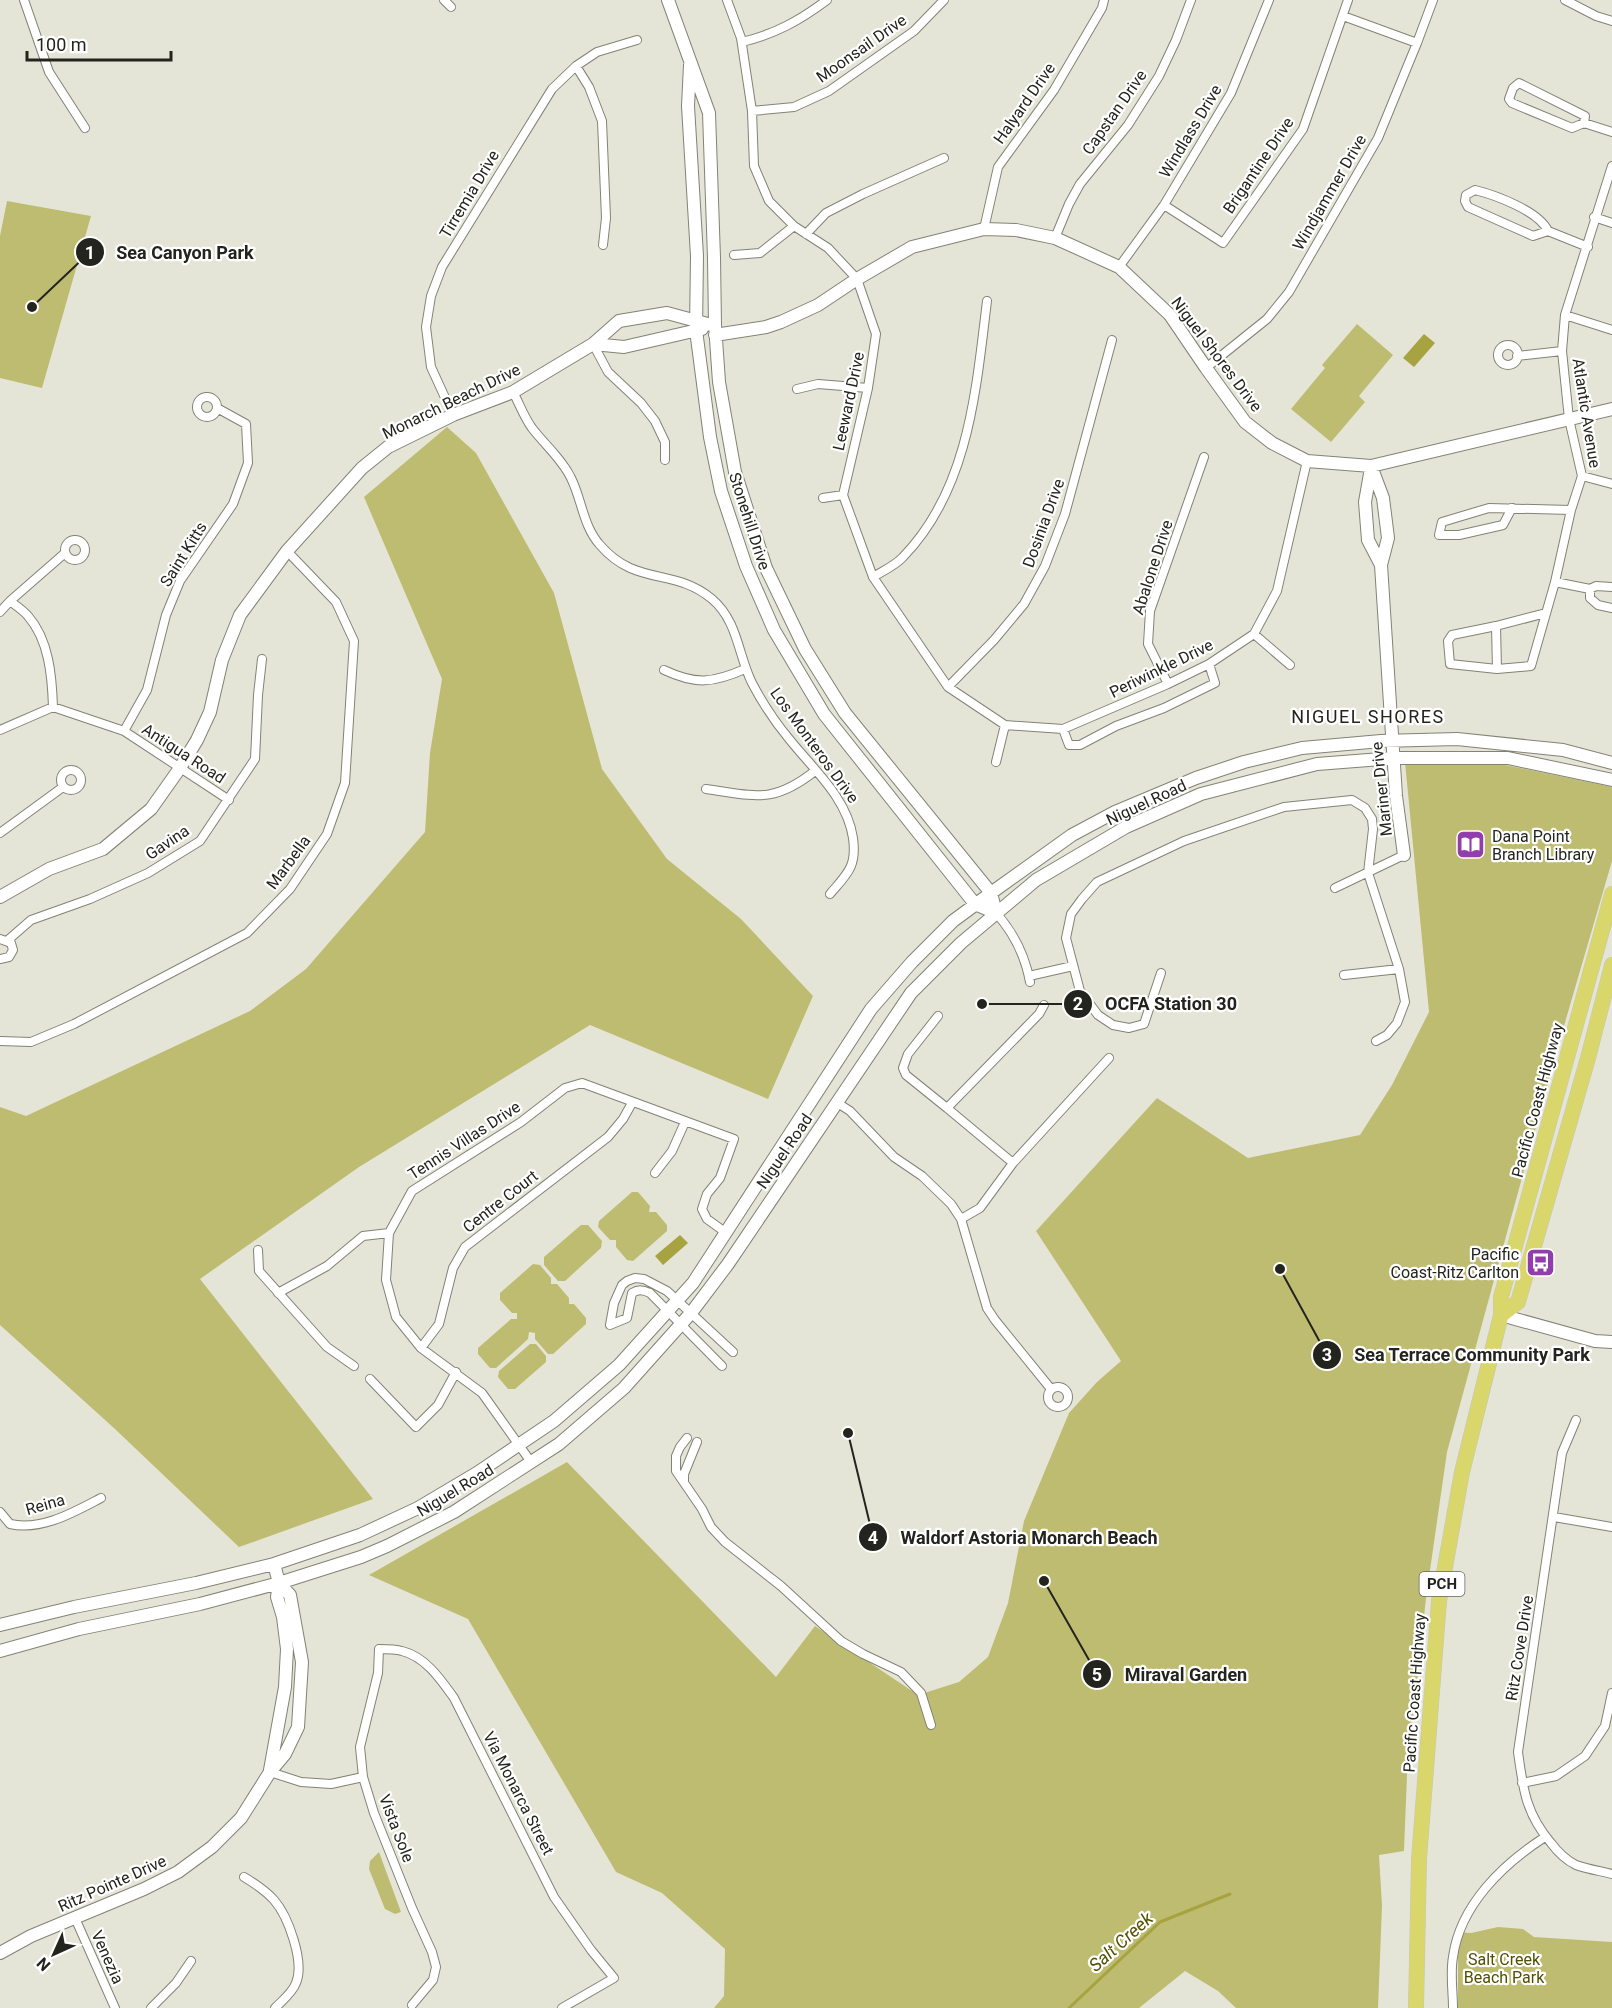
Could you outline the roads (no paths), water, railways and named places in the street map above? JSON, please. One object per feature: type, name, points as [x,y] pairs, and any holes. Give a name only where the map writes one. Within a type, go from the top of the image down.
[{"type":"highway","name":"Pacific Coast Highway","points":[[1416,2008],[1419,1859],[1439,1601],[1462,1472],[1501,1315],[1501,1297],[1612,894]]},
{"type":"highway","name":"Pacific Coast Highway","points":[[1501,1315],[1518,1302],[1588,1058],[1612,965]]},
{"type":"main road","name":"Stonehill Drive","points":[[668,0],[709,113],[715,329],[723,416],[735,472],[766,568],[805,649],[845,712],[991,892],[996,913]]},
{"type":"main road","name":"Stonehill Drive","points":[[690,58],[688,106],[697,256],[696,326],[710,437],[721,491],[746,566],[774,630],[824,714],[975,904],[996,913]]},
{"type":"main road","name":"Niguel Shores Drive","points":[[715,329],[764,320],[781,322],[818,305],[912,247],[984,228],[1016,230],[1055,238],[1119,267],[1170,315],[1245,422],[1272,443],[1306,461],[1371,466],[1612,409]]},
{"type":"main road","name":"Monarch Beach Drive","points":[[0,897],[49,869],[103,849],[151,809],[180,768],[210,712],[222,660],[240,615],[287,551],[362,468],[388,447],[453,415],[513,392],[593,344],[619,321],[667,313],[696,326],[715,329]]},
{"type":"main road","name":"Monarch Beach Drive","points":[[593,344],[624,347],[696,326]]},
{"type":"main road","name":"Mariner Drive","points":[[1371,466],[1365,502],[1368,540],[1380,565]]},
{"type":"main road","name":"Mariner Drive","points":[[1371,466],[1383,498],[1388,538],[1380,565],[1396,796],[1404,855]]},
{"type":"main road","name":"Niguel Road","points":[[0,1625],[274,1564],[360,1535],[418,1508],[554,1421],[619,1365],[693,1282],[871,1009],[912,962],[953,921],[991,892],[1072,835],[1115,812],[1196,778],[1244,762],[1302,748],[1392,740],[1457,739],[1563,750],[1612,763]]},
{"type":"main road","name":"Niguel Road","points":[[0,1651],[79,1629],[200,1604],[279,1583],[361,1557],[397,1542],[454,1512],[559,1444],[624,1388],[682,1325],[728,1264],[911,993],[961,943],[1036,880],[1126,827],[1201,794],[1317,764],[1394,758],[1508,758],[1612,780]]},
{"type":"main road","points":[[1501,1315],[1594,1341],[1612,1342]]},
{"type":"main road","name":"Ritz Pointe Drive","points":[[270,1772],[285,1687],[287,1649],[283,1617],[277,1597],[279,1583],[274,1564]]},
{"type":"main road","name":"Ritz Pointe Drive","points":[[0,1953],[31,1936],[144,1889],[178,1872],[212,1847],[241,1818],[270,1772],[285,1754],[298,1727],[302,1662],[295,1611],[290,1595],[279,1583]]},
{"type":"main road","points":[[285,1687],[302,1687]]},
{"type":"street","points":[[24,0],[49,72],[85,128]]},
{"type":"street","name":"Leeward Drive","points":[[727,0],[742,42],[752,111],[754,166],[769,201],[794,226],[828,248],[857,279],[876,334],[868,388],[843,495]]},
{"type":"street","points":[[742,42],[764,37],[810,13],[827,0]]},
{"type":"street","name":"Moonsail Drive","points":[[752,111],[794,107],[829,91],[914,31],[944,0]]},
{"type":"street","name":"Halyard Drive","points":[[984,228],[998,167],[1054,90],[1102,8],[1104,0]]},
{"type":"street","name":"Capstan Drive","points":[[1055,238],[1080,184],[1128,125],[1159,76],[1191,0]]},
{"type":"street","name":"Windlass Drive","points":[[1119,267],[1164,205],[1231,93],[1269,0]]},
{"type":"street","name":"Brigantine Drive","points":[[1164,205],[1223,243],[1303,129],[1348,0]]},
{"type":"street","name":"Windjammer Drive","points":[[1206,369],[1267,319],[1289,292],[1378,138],[1418,43],[1433,0]]},
{"type":"street","points":[[1565,0],[1596,16],[1612,21]]},
{"type":"street","points":[[1343,15],[1418,43]]},
{"type":"street","name":"Tirremia Drive","points":[[453,415],[431,368],[426,327],[430,296],[442,267],[552,89],[576,66],[597,52],[637,40]]},
{"type":"street","points":[[576,66],[589,87],[602,121],[606,218],[603,245]]},
{"type":"street","points":[[1584,123],[1585,116],[1519,83],[1511,92],[1509,99],[1512,103],[1572,128],[1584,123],[1612,132]]},
{"type":"street","points":[[807,234],[826,213],[944,158]]},
{"type":"street","name":"Atlantic Avenue","points":[[1496,627],[1452,635],[1449,638],[1450,664],[1497,669],[1531,666],[1555,582],[1571,510],[1582,476],[1569,419],[1562,351],[1565,315],[1588,247],[1594,217],[1612,166]]},
{"type":"street","points":[[1548,231],[1538,217],[1492,194],[1475,190],[1466,195],[1465,201],[1468,207],[1512,228],[1533,236],[1548,231],[1588,247]]},
{"type":"street","points":[[1594,217],[1612,223]]},
{"type":"street","points":[[734,255],[760,253],[794,226]]},
{"type":"street","points":[[873,577],[902,559],[926,530],[950,486],[975,399],[987,301]]},
{"type":"street","points":[[1565,315],[1612,330]]},
{"type":"street","name":"Dosinia Drive","points":[[948,687],[994,640],[1024,604],[1045,566],[1065,514],[1112,340]]},
{"type":"street","points":[[593,344],[608,372],[641,403],[656,421],[665,442],[665,460]]},
{"type":"street","points":[[1518,356],[1562,351]]},
{"type":"street","points":[[797,389],[818,384],[868,388]]},
{"type":"street","name":"Los Monteros Drive","points":[[513,392],[531,426],[560,460],[571,478],[587,524],[598,543],[614,560],[650,576],[676,580],[697,587],[714,601],[729,619],[745,669],[769,713],[837,796],[847,815],[853,837],[854,854],[850,869],[830,894]]},
{"type":"street","name":"Saint Kitts","points":[[124,731],[147,690],[166,615],[180,581],[233,504],[248,463],[246,424],[217,408]]},
{"type":"street","name":"Abalone Drive","points":[[1168,684],[1148,644],[1150,611],[1204,457]]},
{"type":"street","name":"Periwinkle Drive","points":[[1005,725],[1063,729],[1209,664],[1254,634],[1277,591],[1306,461]]},
{"type":"street","points":[[1582,476],[1612,484]]},
{"type":"street","points":[[823,498],[843,495],[873,577],[948,687],[1005,725],[996,762]]},
{"type":"street","points":[[1512,508],[1503,525],[1459,535],[1439,535],[1442,522],[1489,508],[1512,508],[1571,510]]},
{"type":"street","name":"Marbella","points":[[0,1041],[31,1042],[74,1024],[247,933],[290,890],[327,834],[345,783],[354,641],[336,602],[287,551]]},
{"type":"street","points":[[0,612],[9,600],[65,553]]},
{"type":"street","points":[[1555,582],[1590,589],[1596,586],[1612,587]]},
{"type":"street","points":[[1590,589],[1590,598],[1598,605],[1612,608]]},
{"type":"street","points":[[0,730],[53,707],[52,682],[43,639],[28,616],[9,600]]},
{"type":"street","points":[[1497,669],[1496,627],[1546,613]]},
{"type":"street","points":[[1254,634],[1290,664]]},
{"type":"street","name":"Gavina","points":[[0,959],[6,959],[12,954],[12,946],[4,940],[30,920],[90,899],[148,873],[200,841],[255,759],[262,659]]},
{"type":"street","points":[[1063,729],[1069,746],[1080,745],[1116,726],[1164,708],[1215,683],[1209,664]]},
{"type":"street","points":[[664,670],[681,678],[702,682],[721,680],[745,669]]},
{"type":"street","name":"Antigua Road","points":[[53,707],[124,731],[229,800]]},
{"type":"street","points":[[706,789],[750,795],[774,795],[796,786],[815,771]]},
{"type":"street","points":[[0,833],[63,787]]},
{"type":"street","points":[[1161,973],[1144,1024],[1129,1028],[1113,1025],[1098,1015],[1080,991],[1066,938],[1071,914],[1097,882],[1184,841],[1284,807],[1352,800],[1365,808],[1371,819],[1373,829],[1368,873],[1399,969],[1405,1002],[1397,1023],[1387,1035],[1376,1041]]},
{"type":"street","name":"Mariner Drive","points":[[1335,888],[1404,855]]},
{"type":"street","name":"Stonehill Drive","points":[[996,913],[1021,950],[1029,979],[1073,966]]},
{"type":"street","points":[[1344,975],[1399,969]]},
{"type":"street","points":[[947,1108],[1039,1014],[1044,1005]]},
{"type":"street","points":[[938,1017],[908,1054],[903,1068],[906,1075],[1012,1163]]},
{"type":"street","points":[[961,1219],[980,1208],[1012,1163],[1110,1059]]},
{"type":"street","name":"Tennis Villas Drive","points":[[531,1462],[482,1393],[421,1348],[396,1317],[386,1280],[389,1233],[412,1191],[521,1122],[565,1088],[582,1083],[734,1138],[720,1178],[707,1194],[702,1209],[707,1219],[725,1232]]},
{"type":"street","name":"Centre Court","points":[[421,1348],[439,1324],[453,1268],[465,1247],[608,1137],[632,1102]]},
{"type":"street","points":[[836,1102],[850,1111],[894,1157],[934,1186],[961,1219],[987,1308],[1051,1389]]},
{"type":"street","points":[[655,1173],[672,1151],[685,1122]]},
{"type":"street","points":[[278,1293],[327,1266],[363,1236],[389,1233]]},
{"type":"street","points":[[258,1250],[259,1270],[278,1293],[327,1347],[354,1366]]},
{"type":"street","points":[[722,1366],[650,1293],[637,1290],[630,1298],[627,1318],[610,1324],[619,1290],[627,1281],[644,1279],[653,1282],[733,1352]]},
{"type":"street","points":[[369,1379],[417,1427],[438,1405],[456,1372]]},
{"type":"street","name":"Ritz Cove Drive","points":[[1576,1420],[1562,1453],[1518,1752],[1526,1801],[1534,1821],[1545,1837],[1558,1852],[1575,1864],[1612,1874]]},
{"type":"street","points":[[687,1438],[676,1456],[676,1470],[711,1527],[725,1542],[781,1586],[841,1641],[901,1672],[921,1693],[931,1725]]},
{"type":"street","points":[[684,1482],[684,1474],[697,1442]]},
{"type":"street","name":"Reina","points":[[0,1512],[10,1524],[33,1526],[72,1513],[101,1498]]},
{"type":"street","points":[[1554,1517],[1612,1527]]},
{"type":"street","name":"Vista Sole","points":[[379,1649],[378,1673],[360,1748],[363,1777],[374,1813],[432,1952],[436,1967],[433,1980],[412,2005]]},
{"type":"street","name":"Via Monarca Street","points":[[379,1649],[403,1651],[422,1661],[438,1675],[454,1698],[554,1898],[614,1978],[562,2008]]},
{"type":"street","points":[[1522,1783],[1556,1776],[1585,1756],[1605,1726],[1612,1693]]},
{"type":"street","points":[[270,1772],[300,1782],[331,1784],[363,1777]]},
{"type":"street","points":[[1453,2008],[1452,1959],[1458,1933],[1471,1906],[1524,1850],[1545,1837]]},
{"type":"street","points":[[244,1877],[259,1886],[285,1915],[297,1954],[300,1973],[296,1986],[275,2008]]},
{"type":"street","name":"Venezia","points":[[75,1918],[115,2008]]},
{"type":"street","points":[[151,2008],[176,1983],[191,1962]]},
{"type":"waterway","name":"Salt Creek","points":[[1069,2008],[1160,1922],[1230,1894]]},
{"type":"place","name":"Sea Canyon Park","points":[[32,307]]},
{"type":"place","name":"Dana Point Branch Library","points":[[1471,845]]},
{"type":"place","name":"OCFA Station 30","points":[[982,1004]]},
{"type":"place","name":"Pacific Coast-Ritz Carlton","points":[[1540,1263]]},
{"type":"place","name":"Sea Terrace Community Park","points":[[1280,1269]]},
{"type":"place","name":"Waldorf Astoria Monarch Beach","points":[[848,1433]]},
{"type":"place","name":"Miraval Garden","points":[[1044,1581]]},
{"type":"district","name":"NIGUEL SHORES","points":[[1368,717]]},
{"type":"park label","name":"Salt Creek Beach Park","points":[[1504,1968]]}]
